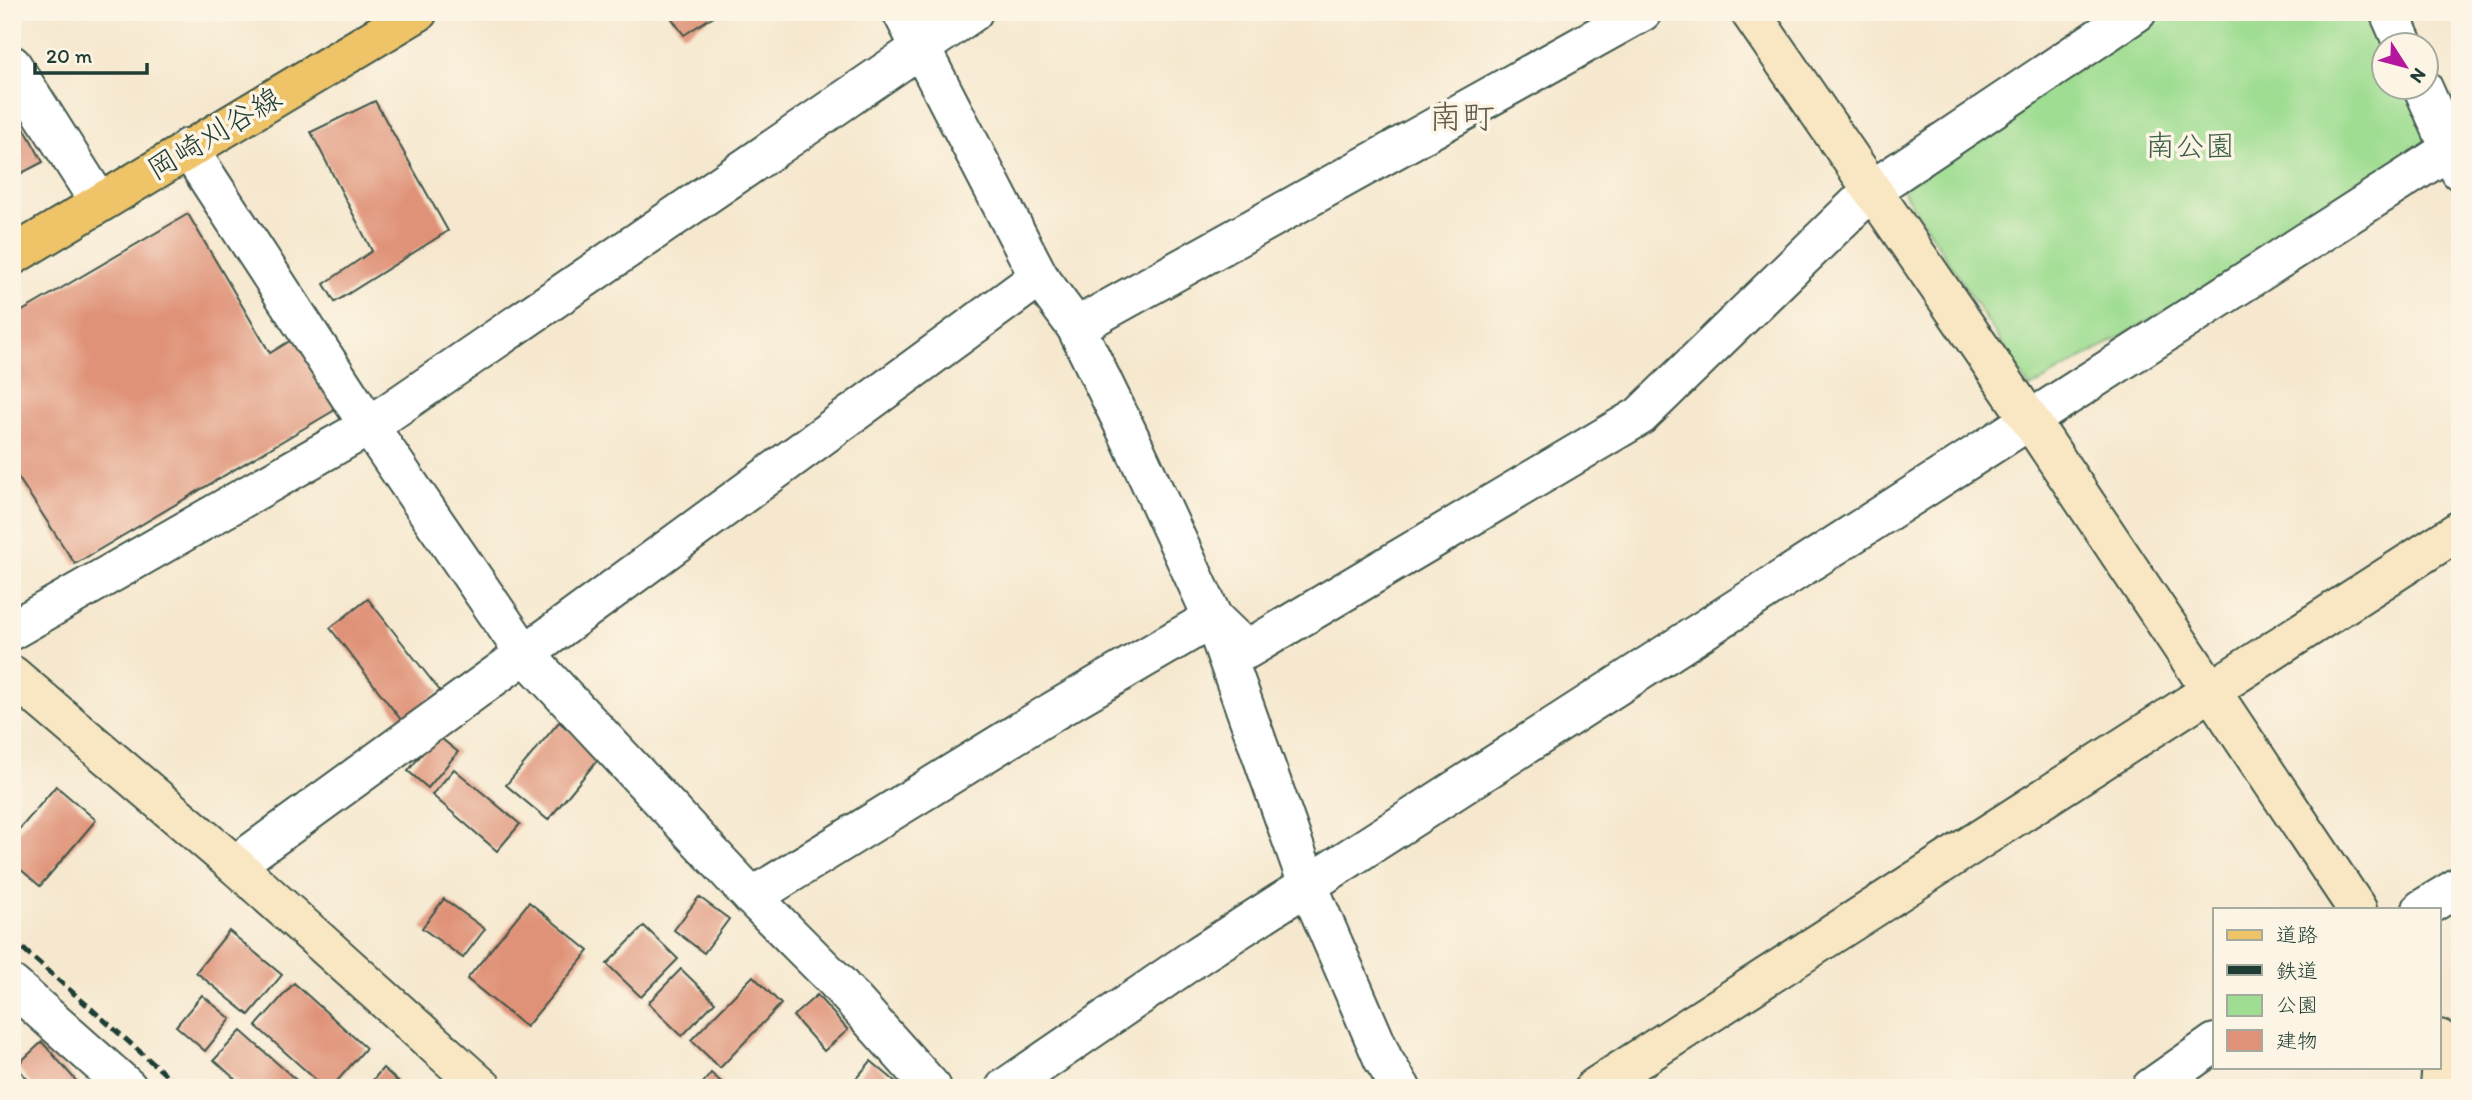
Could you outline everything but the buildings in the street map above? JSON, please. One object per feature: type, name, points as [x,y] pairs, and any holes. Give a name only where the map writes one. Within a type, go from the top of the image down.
[{"type":"main road","name":"岡崎刈谷線","points":[[12,256],[418,12]]},
{"type":"street","points":[[902,12],[1039,277],[1076,327],[1213,618],[1308,885],[1383,1059],[1401,1088]]},
{"type":"street","points":[[12,630],[369,426],[974,12]]},
{"type":"street","points":[[1076,327],[1642,12]]},
{"type":"street","points":[[1750,12],[2030,420],[2356,908]]},
{"type":"street","points":[[1213,618],[1246,650],[1640,416],[1873,190],[2137,12]]},
{"type":"street","points":[[2389,12],[2398,32]]},
{"type":"street","points":[[12,65],[99,202]]},
{"type":"street","points":[[1005,1088],[1199,956],[2030,420],[2457,155],[2430,102]]},
{"type":"street","points":[[188,148],[369,426],[525,654],[752,897],[836,981],[932,1088]]},
{"type":"street","points":[[234,865],[1039,277]]},
{"type":"street","points":[[1594,1088],[2460,530]]},
{"type":"street","points":[[752,897],[1052,712],[1213,618]]},
{"type":"street","points":[[12,675],[234,865],[483,1088]]},
{"type":"street","points":[[2424,908],[2460,886]]},
{"type":"street","points":[[12,985],[128,1088]]},
{"type":"street","points":[[2151,1088],[2213,1044]]},
{"type":"street","points":[[2440,1088],[2445,1044]]},
{"type":"green space","name":"南公園","points":[[2149,12],[2389,12],[2386,32],[2370,32],[2370,102],[2429,102],[2450,149],[2030,388],[1902,189]]},
{"type":"railway","points":[[12,939],[181,1088]]},
{"type":"district","name":"南町","points":[[1462,116]]}]
